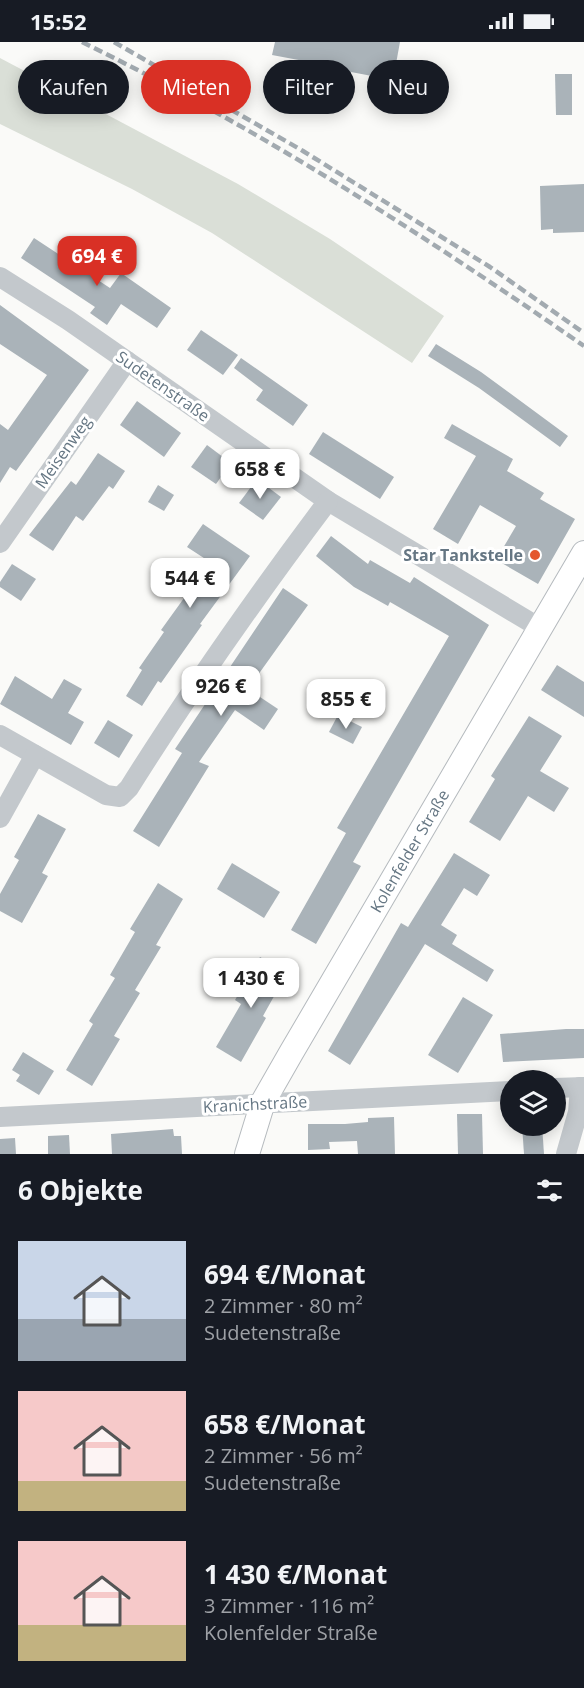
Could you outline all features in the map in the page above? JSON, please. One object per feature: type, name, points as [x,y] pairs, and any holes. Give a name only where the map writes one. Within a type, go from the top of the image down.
[{"type":"main road","name":"Kolenfelder Straße","points":[[247,1154],[263,1102],[584,553]]},
{"type":"street","name":"Sudetenstraße","points":[[0,277],[127,361],[328,501],[540,628]]},
{"type":"street","name":"Meisenweg","points":[[0,543],[127,361]]},
{"type":"street","points":[[0,735],[106,795],[120,797],[129,788],[177,710],[244,612],[328,501]]},
{"type":"street","points":[[0,818],[35,755]]},
{"type":"street","points":[[566,1088],[582,1087],[578,1112],[566,1154]]},
{"type":"street","name":"Kranichstraße","points":[[0,1117],[500,1091]]},
{"type":"shaded area","points":[[0,58],[18,68],[18,114],[106,114],[238,184],[330,239],[444,316],[412,363],[212,233],[132,189],[0,124]]},
{"type":"building","points":[[275,42],[400,42],[397,60],[367,60],[367,75],[355,73],[355,60],[299,60],[272,55]]},
{"type":"building","points":[[555,74],[572,74],[572,115],[556,115]]},
{"type":"building","points":[[584,184],[584,232],[553,233],[553,229],[541,230],[540,186]]},
{"type":"building","points":[[34,238],[110,288],[121,273],[171,308],[157,328],[121,304],[107,325],[90,313],[95,307],[21,258]]},
{"type":"building","points":[[0,305],[89,370],[16,471],[10,467],[0,483],[0,424],[8,430],[47,375],[0,344]]},
{"type":"building","points":[[201,330],[238,355],[223,375],[187,350]]},
{"type":"building","points":[[436,344],[481,372],[568,436],[560,447],[479,388],[428,356]]},
{"type":"building","points":[[241,358],[308,405],[293,426],[256,400],[263,390],[234,368]]},
{"type":"building","points":[[137,401],[181,433],[164,457],[120,425]]},
{"type":"building","points":[[452,424],[513,459],[507,471],[544,493],[540,499],[575,519],[538,584],[500,562],[507,550],[503,548],[516,526],[480,505],[458,544],[433,529],[476,456],[444,438]]},
{"type":"building","points":[[323,432],[394,477],[380,499],[309,454]]},
{"type":"building","points":[[207,445],[231,463],[216,484],[191,467]]},
{"type":"building","points":[[98,453],[125,471],[113,489],[109,486],[83,521],[76,516],[53,551],[29,535],[71,481],[76,485]]},
{"type":"building","points":[[257,479],[281,497],[263,520],[239,503]]},
{"type":"building","points":[[158,485],[174,495],[164,511],[148,502]]},
{"type":"building","points":[[203,524],[250,556],[200,624],[202,625],[161,683],[158,681],[142,706],[126,696],[142,670],[139,668],[164,632],[161,630],[210,562],[187,547]]},
{"type":"building","points":[[331,536],[368,564],[370,560],[410,583],[414,577],[489,625],[353,862],[361,866],[316,944],[291,930],[346,833],[337,828],[449,636],[390,602],[388,606],[354,587],[316,556]]},
{"type":"building","points":[[12,564],[36,579],[21,601],[0,587],[0,582]]},
{"type":"building","points":[[283,588],[308,605],[248,689],[278,709],[264,730],[235,710],[199,762],[209,766],[159,847],[133,831],[182,753],[175,749]]},
{"type":"building","points":[[557,665],[584,682],[584,717],[541,690]]},
{"type":"building","points":[[15,676],[52,699],[64,679],[82,689],[68,713],[84,722],[71,745],[0,704]]},
{"type":"building","points":[[338,715],[362,727],[353,744],[329,732]]},
{"type":"building","points":[[529,716],[562,736],[540,771],[569,788],[554,812],[528,796],[500,841],[469,822],[495,779],[491,776]]},
{"type":"building","points":[[108,720],[133,735],[119,758],[94,743]]},
{"type":"building","points":[[38,814],[66,829],[42,873],[48,876],[22,923],[0,911],[0,894],[19,860],[14,857]]},
{"type":"building","points":[[454,853],[490,875],[477,896],[464,888],[441,925],[457,935],[452,944],[494,970],[487,982],[425,944],[350,1065],[328,1051],[401,923],[408,927]]},
{"type":"building","points":[[232,863],[280,892],[264,918],[217,889]]},
{"type":"building","points":[[158,883],[183,899],[156,945],[161,947],[135,990],[140,993],[114,1036],[120,1039],[92,1086],[66,1070],[93,1024],[89,1021],[115,978],[110,975],[135,932],[130,929]]},
{"type":"building","points":[[260,957],[287,973],[263,1016],[266,1018],[241,1062],[216,1047],[241,1004],[235,1000]]},
{"type":"building","points":[[463,997],[493,1015],[458,1073],[428,1055]]},
{"type":"building","points":[[584,1029],[584,1058],[503,1062],[500,1034]]},
{"type":"building","points":[[23,1052],[54,1071],[39,1095],[16,1081],[20,1075],[12,1070]]},
{"type":"building","points":[[457,1114],[482,1114],[483,1154],[458,1154]]},
{"type":"building","points":[[394,1117],[395,1154],[358,1154],[357,1141],[329,1142],[330,1149],[308,1150],[308,1124],[345,1124],[368,1122],[368,1118]]},
{"type":"building","points":[[173,1129],[174,1136],[181,1136],[182,1154],[112,1154],[111,1134]]},
{"type":"building","points":[[69,1135],[70,1154],[48,1154],[48,1136]]},
{"type":"building","points":[[523,1136],[543,1136],[544,1154],[524,1154]]},
{"type":"building","points":[[15,1138],[16,1154],[0,1154],[0,1139]]},
{"type":"railway","points":[[82,42],[212,110],[339,185],[463,264],[584,346]]},
{"type":"railway","points":[[114,42],[303,151],[490,267],[584,333]]},
{"type":"place","name":"Star Tankstelle","points":[[535,555]]}]
